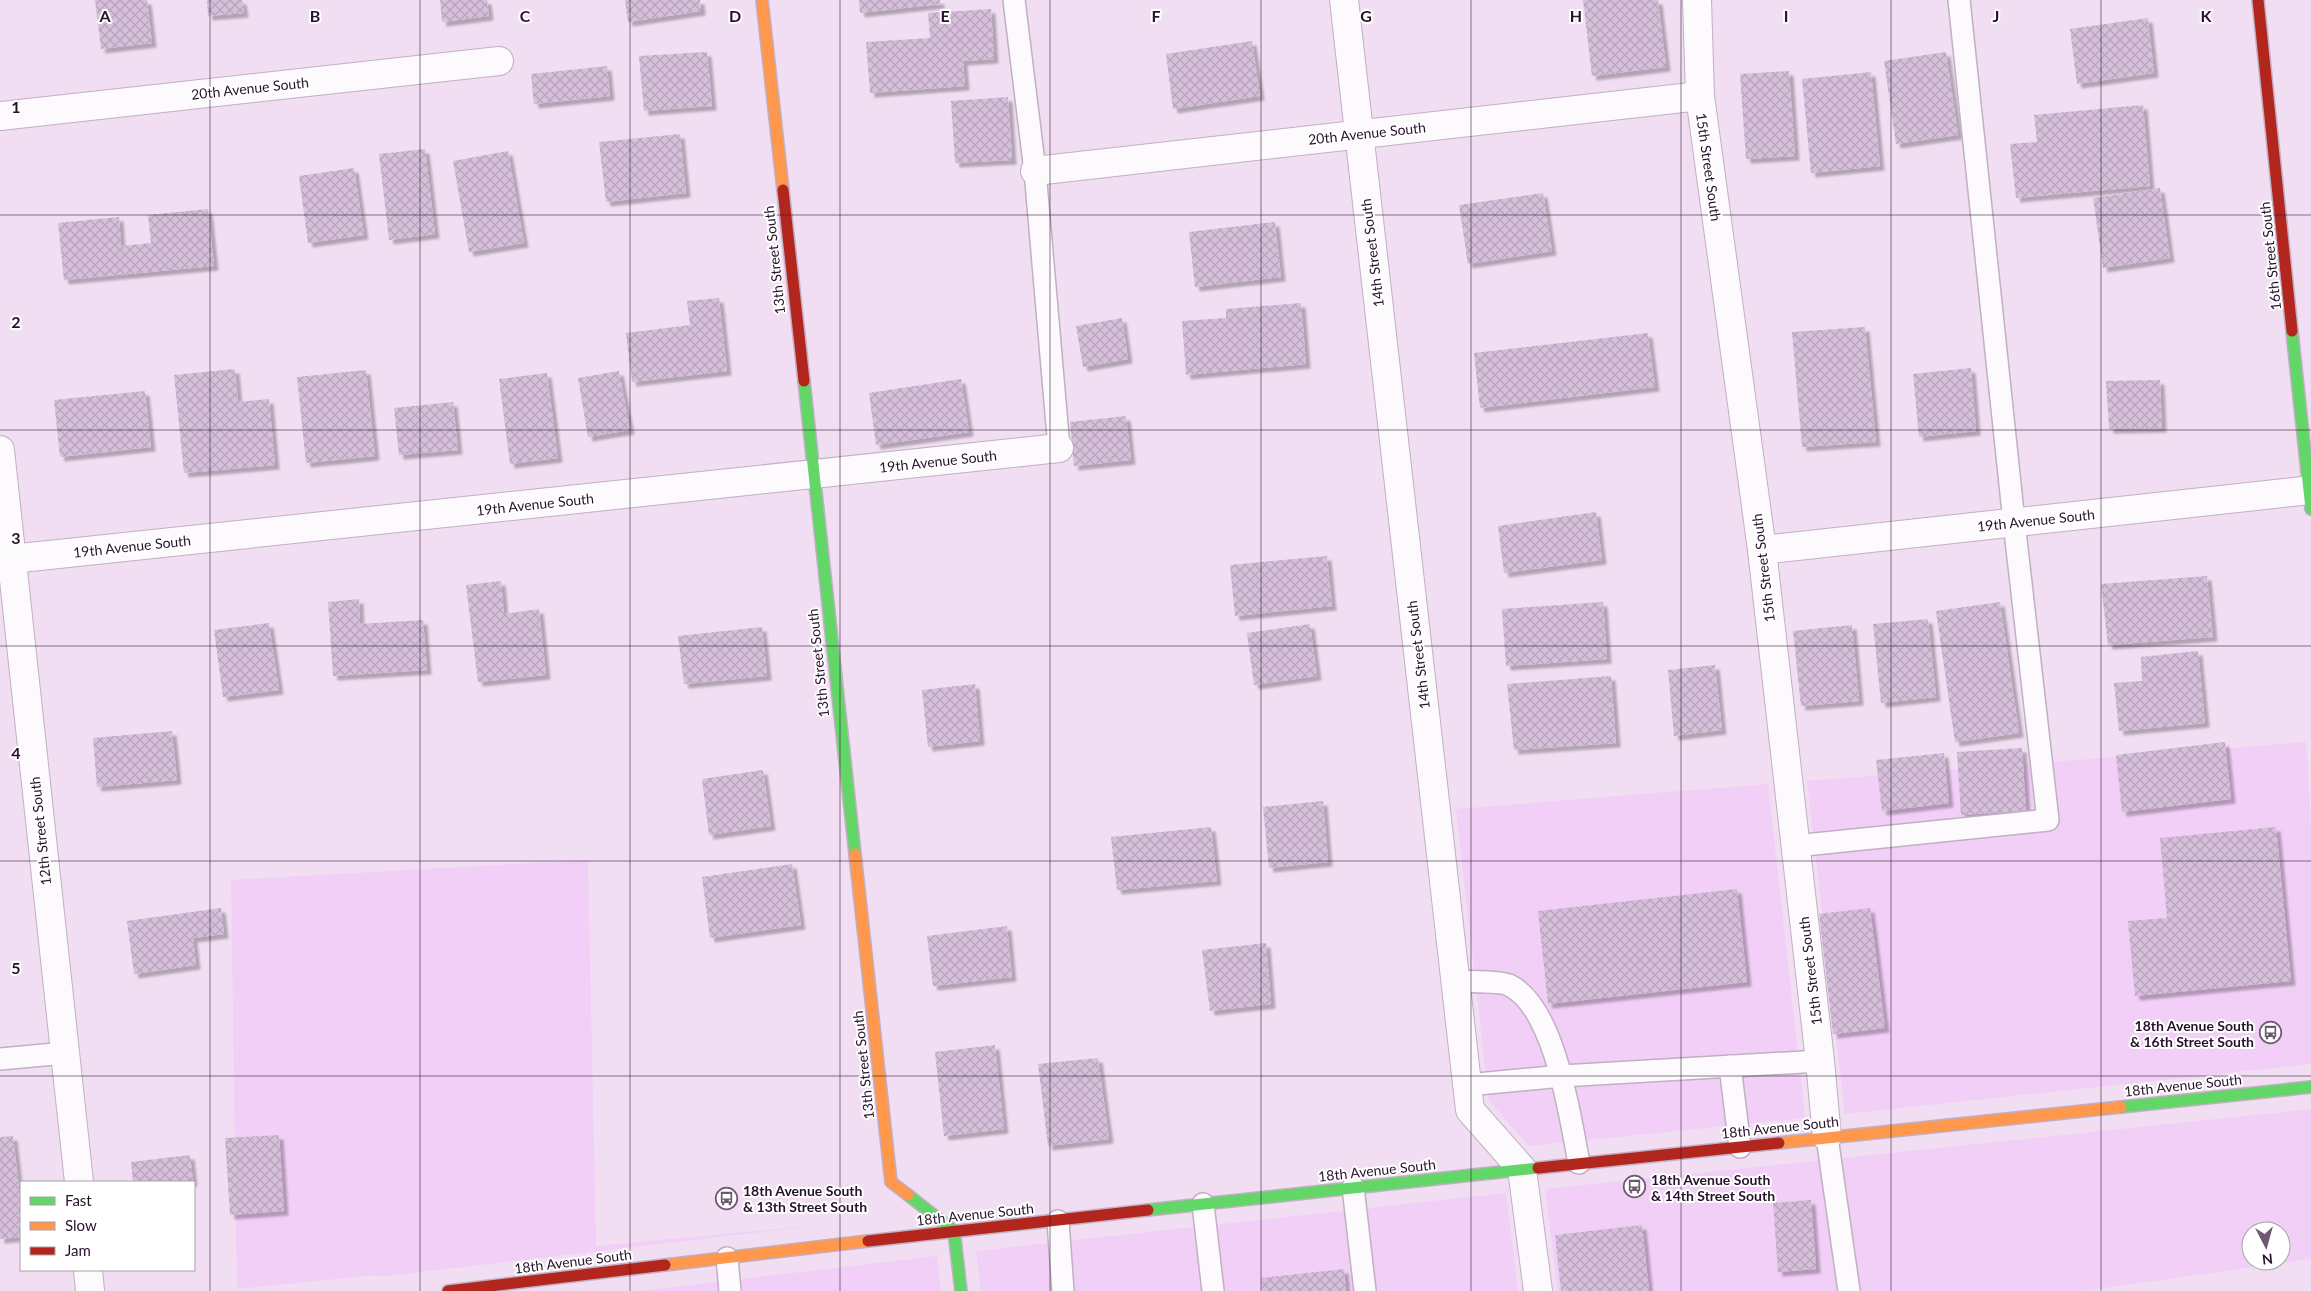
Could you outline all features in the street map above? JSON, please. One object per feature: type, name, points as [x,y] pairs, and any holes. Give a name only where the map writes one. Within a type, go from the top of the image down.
[{"type":"street","name":"13th Street South","points":[[762,0],[812,475],[891,1182],[954,1231]]},
{"type":"street","name":"14th Street South","points":[[1344,0],[1470,1110],[1522,1169]]},
{"type":"street","name":"15th Street South","points":[[1697,0],[1700,96],[1762,550],[1827,1137]]},
{"type":"street","name":"16th Street South","points":[[2258,0],[2310,496]]},
{"type":"street","name":"20th Avenue South","points":[[0,116],[499,61]]},
{"type":"street","name":"20th Avenue South","points":[[1034,171],[1700,96]]},
{"type":"street","name":"19th Avenue South","points":[[11,559],[1059,448]]},
{"type":"street","name":"12th Street South","points":[[0,450],[11,559],[8,603],[65,1053],[79,1181]]},
{"type":"street","name":"19th Avenue South","points":[[1762,550],[2014,522],[2310,496]]},
{"type":"street","name":"18th Avenue South","points":[[448,1291],[954,1231],[1353,1187],[2311,1087]]},
{"type":"street","points":[[1522,1169],[1538,1291]]},
{"type":"street","points":[[954,1231],[961,1291]]},
{"type":"street","points":[[88,1271],[90,1291]]},
{"type":"lane","points":[[1014,0],[1034,171],[1059,448]]},
{"type":"lane","points":[[1795,846],[2048,820],[2014,522],[1959,0]]},
{"type":"lane","points":[[1456,981],[1508,984],[1526,1000],[1549,1036],[1562,1076],[1579,1163]]},
{"type":"lane","points":[[0,1059],[65,1053]]},
{"type":"lane","points":[[1467,1084],[1562,1076],[1820,1061]]},
{"type":"lane","points":[[1730,1066],[1740,1147]]},
{"type":"lane","points":[[1827,1137],[1850,1291]]},
{"type":"lane","points":[[1353,1187],[1365,1291]]},
{"type":"lane","points":[[1203,1204],[1213,1291]]},
{"type":"lane","points":[[1058,1221],[1064,1291]]},
{"type":"lane","points":[[727,1258],[730,1291]]},
{"type":"shaded area","points":[[2306,742],[2311,824],[2311,1064],[1845,1114],[1807,781]]},
{"type":"shaded area","points":[[1768,784],[1805,1118],[1529,1146],[1489,1101],[1456,809]]},
{"type":"shaded area","points":[[588,860],[596,1246],[831,1224],[378,1277],[376,1275],[237,1289],[231,880]]},
{"type":"shaded area","points":[[2311,1109],[2311,1259],[2291,1262],[2291,1221],[2241,1221],[2241,1269],[2083,1291],[1558,1291],[1545,1189]]},
{"type":"shaded area","points":[[1506,1193],[1518,1291],[981,1291],[976,1251]]},
{"type":"shaded area","points":[[937,1256],[941,1291],[639,1291]]},
{"type":"building","points":[[95,0],[147,0],[152,43],[101,49]]},
{"type":"building","points":[[207,0],[242,0],[244,13],[208,16]]},
{"type":"building","points":[[440,0],[487,0],[489,16],[442,22]]},
{"type":"building","points":[[625,0],[700,0],[701,11],[628,22]]},
{"type":"building","points":[[859,0],[940,0],[940,4],[860,13]]},
{"type":"building","points":[[1583,0],[1658,0],[1666,67],[1592,76]]},
{"type":"building","points":[[991,9],[994,59],[963,61],[965,86],[870,93],[866,42],[930,38],[928,13]]},
{"type":"building","points":[[2148,18],[2154,73],[2077,84],[2070,29]]},
{"type":"building","points":[[1252,41],[1260,96],[1173,109],[1166,54]]},
{"type":"building","points":[[707,52],[712,106],[644,111],[639,56]]},
{"type":"building","points":[[1946,52],[1958,135],[1896,144],[1884,61]]},
{"type":"building","points":[[607,66],[610,96],[534,104],[531,74]]},
{"type":"building","points":[[1789,71],[1795,156],[1746,159],[1740,74]]},
{"type":"building","points":[[1871,72],[1880,166],[1811,173],[1802,79]]},
{"type":"building","points":[[1008,97],[1012,160],[955,163],[951,101]]},
{"type":"building","points":[[2143,105],[2150,186],[2016,198],[2010,144],[2037,142],[2034,115]]},
{"type":"building","points":[[680,134],[686,193],[606,202],[599,142]]},
{"type":"building","points":[[425,149],[435,234],[389,240],[379,154]]},
{"type":"building","points":[[508,151],[524,243],[469,252],[453,161]]},
{"type":"building","points":[[354,168],[364,235],[308,243],[299,176]]},
{"type":"building","points":[[2160,188],[2170,258],[2103,268],[2093,198]]},
{"type":"building","points":[[1543,193],[1552,251],[1468,264],[1459,205]]},
{"type":"building","points":[[208,209],[214,266],[64,280],[58,223],[119,217],[121,246],[151,243],[148,215]]},
{"type":"building","points":[[1275,222],[1281,277],[1195,287],[1189,232]]},
{"type":"building","points":[[719,298],[727,371],[632,382],[626,333],[690,325],[687,301]]},
{"type":"building","points":[[1301,303],[1306,364],[1186,375],[1182,321],[1226,318],[1226,309]]},
{"type":"building","points":[[1122,318],[1128,359],[1083,367],[1076,326]]},
{"type":"building","points":[[1865,327],[1876,442],[1802,447],[1792,332]]},
{"type":"building","points":[[1648,333],[1655,387],[1480,408],[1474,353]]},
{"type":"building","points":[[1971,368],[1976,431],[1919,437],[1913,374]]},
{"type":"building","points":[[235,369],[238,402],[269,399],[275,465],[184,473],[174,375]]},
{"type":"building","points":[[366,370],[375,456],[306,463],[297,377]]},
{"type":"building","points":[[619,371],[630,430],[588,437],[578,378]]},
{"type":"building","points":[[547,373],[558,458],[510,464],[499,379]]},
{"type":"building","points":[[961,379],[969,432],[876,445],[869,393]]},
{"type":"building","points":[[2160,380],[2162,428],[2109,429],[2106,381]]},
{"type":"building","points":[[145,391],[151,447],[60,457],[54,400]]},
{"type":"building","points":[[453,402],[458,450],[399,455],[394,408]]},
{"type":"building","points":[[1126,416],[1131,460],[1074,466],[1070,422]]},
{"type":"building","points":[[1596,512],[1602,560],[1504,573],[1498,526]]},
{"type":"building","points":[[1327,556],[1332,606],[1235,616],[1230,565]]},
{"type":"building","points":[[2207,576],[2213,637],[2108,645],[2101,584]]},
{"type":"building","points":[[501,581],[504,614],[539,609],[546,675],[478,682],[466,585]]},
{"type":"building","points":[[359,599],[360,624],[423,620],[427,670],[333,676],[328,602]]},
{"type":"building","points":[[1603,602],[1607,659],[1506,666],[1502,609]]},
{"type":"building","points":[[2000,602],[2019,733],[1955,742],[1936,611]]},
{"type":"building","points":[[1928,619],[1936,697],[1881,703],[1873,624]]},
{"type":"building","points":[[269,623],[279,690],[223,697],[214,630]]},
{"type":"building","points":[[1310,624],[1317,676],[1254,685],[1247,633]]},
{"type":"building","points":[[1852,625],[1859,701],[1801,706],[1793,631]]},
{"type":"building","points":[[762,627],[767,676],[684,684],[678,636]]},
{"type":"building","points":[[2198,651],[2205,723],[2119,731],[2114,683],[2142,681],[2141,657]]},
{"type":"building","points":[[1715,665],[1722,730],[1674,736],[1668,670]]},
{"type":"building","points":[[1611,676],[1616,743],[1514,750],[1507,684]]},
{"type":"building","points":[[975,684],[980,741],[928,747],[922,690]]},
{"type":"building","points":[[172,731],[177,780],[97,787],[93,738]]},
{"type":"building","points":[[2225,742],[2231,799],[2122,812],[2116,755]]},
{"type":"building","points":[[2022,748],[2026,811],[1961,815],[1957,752]]},
{"type":"building","points":[[1944,753],[1949,803],[1882,811],[1876,760]]},
{"type":"building","points":[[763,770],[771,826],[709,835],[702,779]]},
{"type":"building","points":[[1323,801],[1328,862],[1269,868],[1263,807]]},
{"type":"building","points":[[1211,827],[1217,881],[1117,890],[1111,837]]},
{"type":"building","points":[[2276,827],[2291,981],[2135,996],[2128,921],[2167,918],[2160,838]]},
{"type":"building","points":[[792,864],[801,925],[710,938],[702,877]]},
{"type":"building","points":[[1737,889],[1747,982],[1548,1004],[1538,911]]},
{"type":"building","points":[[221,908],[224,934],[193,938],[196,965],[134,974],[127,921]]},
{"type":"building","points":[[1870,908],[1885,1028],[1833,1034],[1819,914]]},
{"type":"building","points":[[1007,926],[1012,977],[933,986],[927,936]]},
{"type":"building","points":[[1266,943],[1271,1004],[1210,1011],[1202,950]]},
{"type":"building","points":[[995,1045],[1004,1129],[944,1136],[935,1052]]},
{"type":"building","points":[[1098,1058],[1109,1139],[1048,1146],[1038,1064]]},
{"type":"building","points":[[279,1135],[284,1211],[230,1215],[225,1138]]},
{"type":"building","points":[[13,1136],[20,1196],[20,1237],[0,1239],[0,1137]]},
{"type":"building","points":[[190,1155],[193,1181],[133,1181],[131,1162]]},
{"type":"building","points":[[1811,1200],[1816,1269],[1778,1272],[1773,1203]]},
{"type":"building","points":[[1642,1225],[1649,1291],[1561,1291],[1555,1235]]},
{"type":"building","points":[[1344,1269],[1346,1291],[1262,1291],[1261,1278]]},
{"type":"traffic: fast","points":[[2292,331],[2311,509]]},
{"type":"traffic: fast","points":[[804,381],[855,854]]},
{"type":"traffic: fast","points":[[2121,1107],[2311,1087]]},
{"type":"traffic: fast","points":[[1148,1210],[1538,1168]]},
{"type":"traffic: fast","points":[[908,1195],[954,1231],[961,1291]]},
{"type":"traffic: slow","points":[[762,0],[783,190]]},
{"type":"traffic: slow","points":[[855,854],[891,1182],[908,1195]]},
{"type":"traffic: slow","points":[[1779,1143],[2121,1107]]},
{"type":"traffic: slow","points":[[665,1265],[868,1241]]},
{"type":"traffic: jam","points":[[2258,0],[2292,331]]},
{"type":"traffic: jam","points":[[783,190],[804,381]]},
{"type":"traffic: jam","points":[[1538,1168],[1779,1143]]},
{"type":"traffic: jam","points":[[868,1241],[1148,1210]]},
{"type":"traffic: jam","points":[[448,1291],[665,1265]]},
{"type":"place","name":"18th Avenue South & 16th Street South","points":[[2270,1033]]},
{"type":"place","name":"18th Avenue South & 14th Street South","points":[[1635,1187]]},
{"type":"place","name":"18th Avenue South & 13th Street South","points":[[727,1198]]}]
